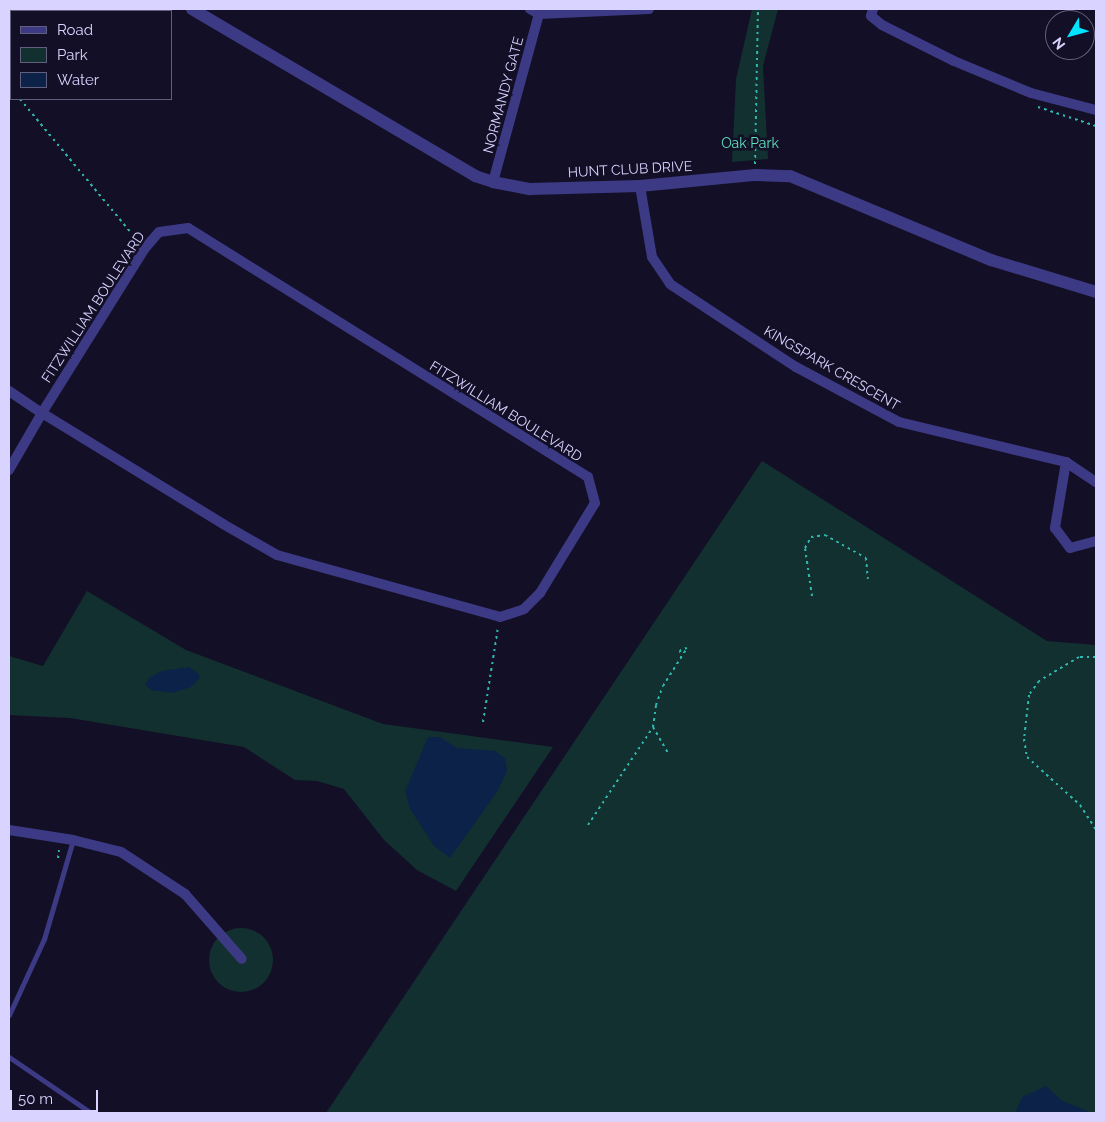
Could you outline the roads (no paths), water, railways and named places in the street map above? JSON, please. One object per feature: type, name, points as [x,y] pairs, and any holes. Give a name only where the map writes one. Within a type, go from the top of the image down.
[{"type":"street","name":"HUNT CLUB DRIVE","points":[[192,9],[475,176],[493,182],[530,189],[640,186],[755,175],[790,176],[991,260],[1096,292]]},
{"type":"street","points":[[535,12],[648,9]]},
{"type":"street","points":[[873,9],[872,16],[882,25],[954,61],[1031,93],[1096,110]]},
{"type":"street","name":"NORMANDY GATE","points":[[493,182],[535,12]]},
{"type":"street","name":"KINGSPARK CRESCENT","points":[[640,186],[652,257],[670,284],[780,356],[900,422],[1066,462],[1096,482]]},
{"type":"street","name":"FITZWILLIAM BOULEVARD","points":[[9,470],[42,412],[145,248],[160,232],[188,228],[588,477],[595,503],[556,569],[524,609],[500,618],[277,555],[42,412]]},
{"type":"street","points":[[9,391],[42,412]]},
{"type":"street","points":[[1066,462],[1055,528],[1070,548],[1096,541]]},
{"type":"street","points":[[9,830],[73,840],[121,852],[149,868],[185,894],[242,959]]},
{"type":"lane","points":[[9,1015],[44,939],[73,840]]},
{"type":"lane","points":[[9,1057],[92,1113]]},
{"type":"water","points":[[189,667],[199,674],[200,678],[191,687],[172,693],[151,690],[145,685],[150,677],[162,671]]},
{"type":"water","points":[[428,737],[440,737],[457,748],[495,751],[505,758],[507,771],[497,792],[450,858],[434,846],[410,809],[405,791]]},
{"type":"water","points":[[1046,1086],[1061,1100],[1092,1113],[1015,1113],[1022,1097]]},
{"type":"park label","name":"Oak Park","points":[[750,143]]}]
